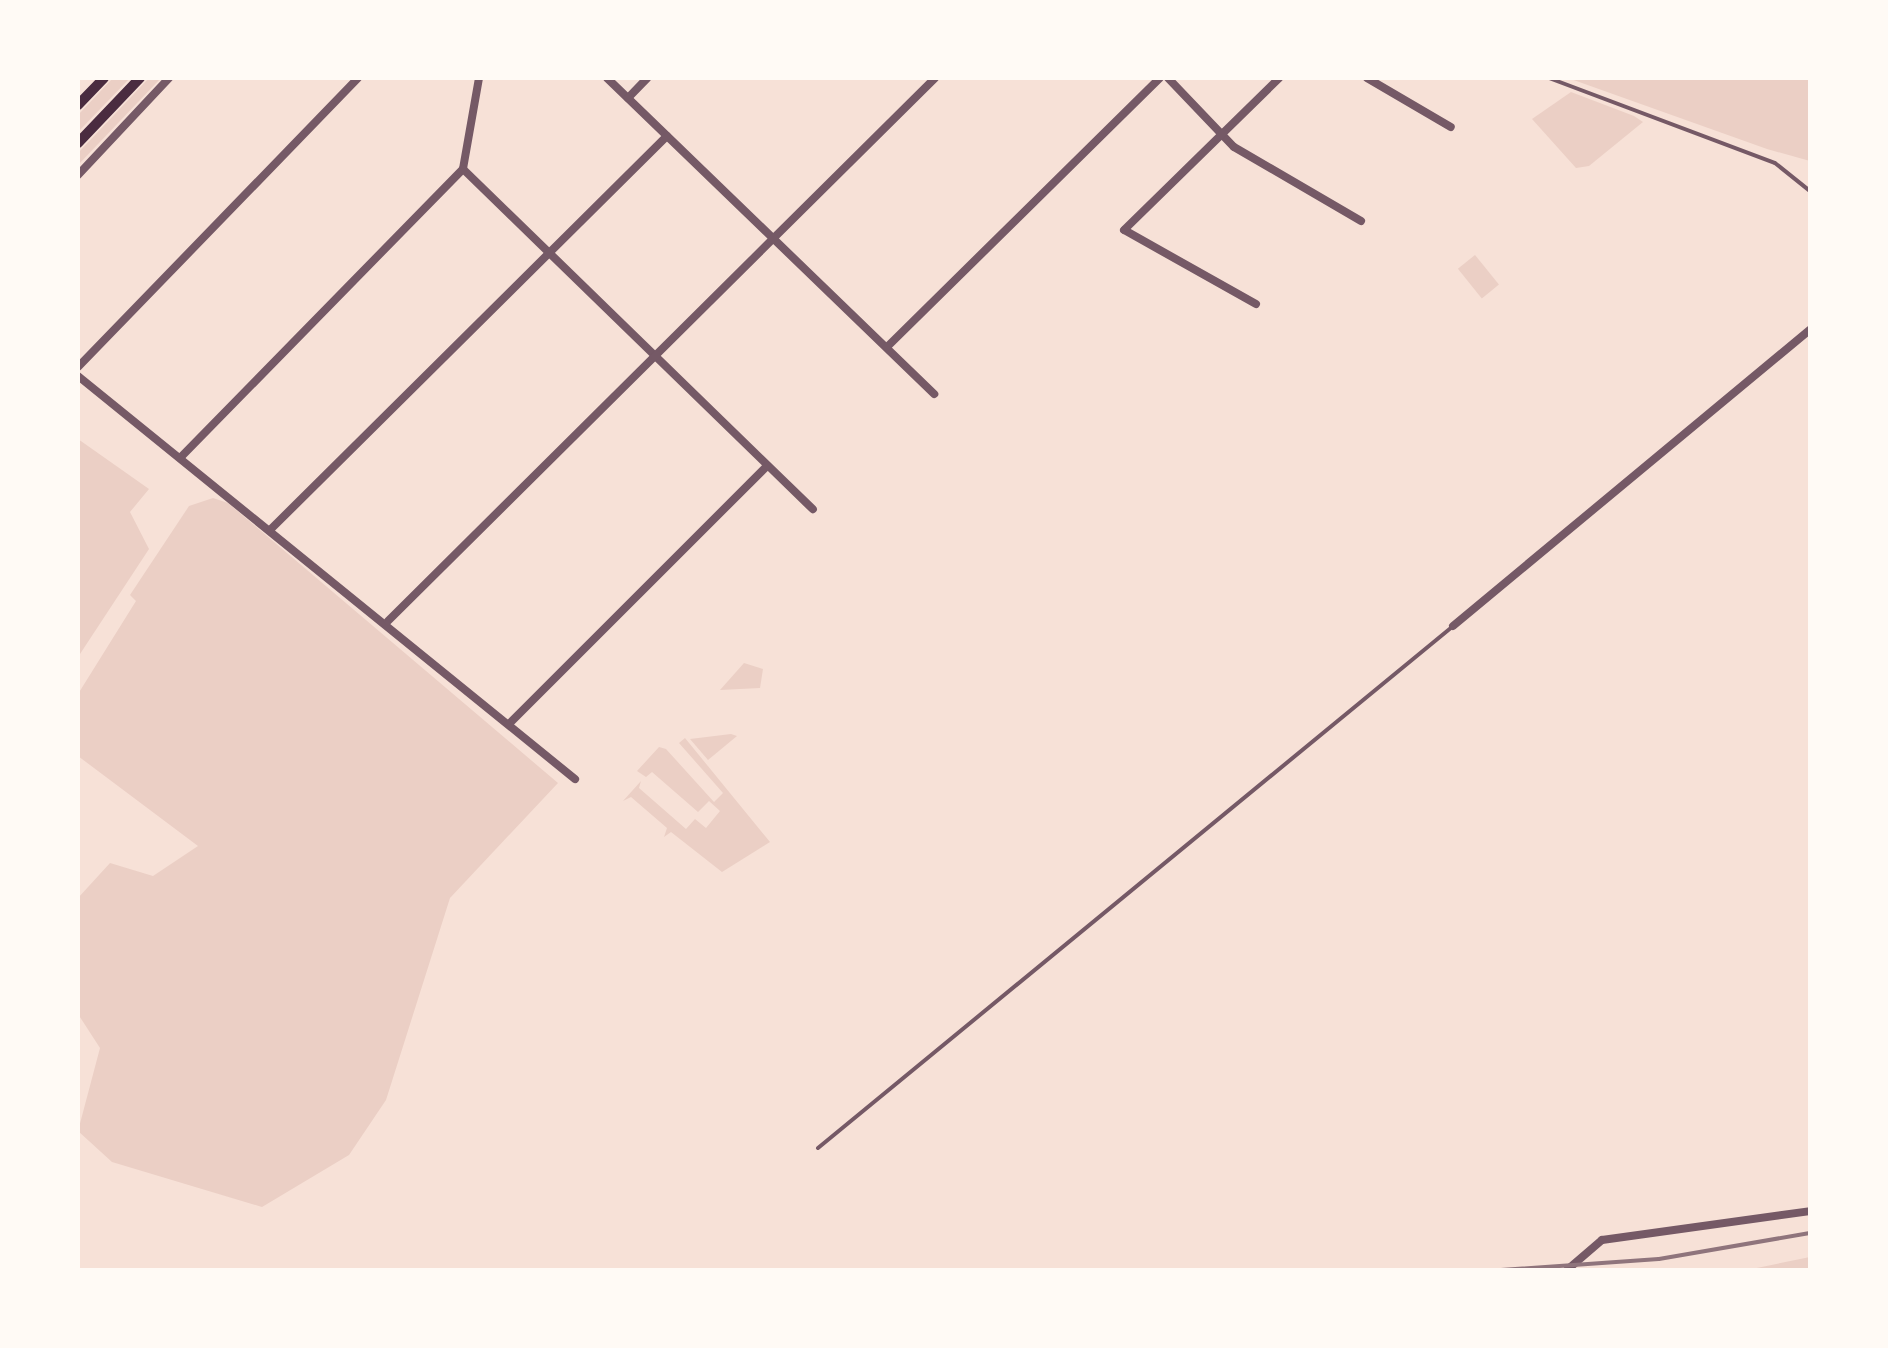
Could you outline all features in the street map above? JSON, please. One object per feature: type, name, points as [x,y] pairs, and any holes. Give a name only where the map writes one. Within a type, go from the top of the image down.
[{"type":"main road","points":[[78,105],[104,78]]},
{"type":"main road","points":[[78,143],[140,78]]},
{"type":"street","points":[[78,175],[169,78]]},
{"type":"street","points":[[78,368],[358,78]]},
{"type":"street","points":[[180,458],[463,169],[479,78]]},
{"type":"street","points":[[606,78],[934,394]]},
{"type":"street","points":[[628,98],[647,78]]},
{"type":"street","points":[[388,621],[935,78]]},
{"type":"street","points":[[886,347],[1160,78]]},
{"type":"street","points":[[1168,78],[1224,130],[1234,147],[1361,220]]},
{"type":"street","points":[[1256,304],[1124,230],[1279,78]]},
{"type":"street","points":[[1368,78],[1451,127]]},
{"type":"street","points":[[272,529],[667,136]]},
{"type":"street","points":[[463,169],[546,255],[813,509]]},
{"type":"street","points":[[1454,626],[1810,330]]},
{"type":"street","points":[[78,376],[388,621],[575,779]]},
{"type":"street","points":[[509,724],[766,466]]},
{"type":"street","points":[[1567,1270],[1602,1240],[1810,1211]]},
{"type":"lane","points":[[1549,78],[1775,163],[1810,191]]},
{"type":"lane","points":[[818,1148],[1454,626]]},
{"type":"shaded area","points":[[113,78],[130,78],[78,132],[78,115]]},
{"type":"shaded area","points":[[149,78],[161,78],[78,165],[78,153]]},
{"type":"shaded area","points":[[1568,78],[1810,78],[1810,161],[1767,149]]},
{"type":"shaded area","points":[[1571,92],[1643,122],[1589,166],[1576,168],[1532,119]]},
{"type":"shaded area","points":[[1475,255],[1499,285],[1482,298],[1458,269]]},
{"type":"shaded area","points":[[78,439],[149,489],[130,512],[149,549],[80,654]]},
{"type":"shaded area","points":[[213,498],[228,503],[558,783],[450,898],[386,1100],[349,1155],[262,1207],[112,1162],[78,1131],[100,1048],[78,1014],[78,898],[110,863],[153,876],[198,846],[78,756],[78,694],[136,601],[130,595],[189,506]]},
{"type":"shaded area","points":[[744,663],[763,669],[760,688],[720,690]]},
{"type":"shaded area","points":[[737,736],[708,760],[690,739]]},
{"type":"shaded area","points":[[685,738],[770,842],[722,872],[671,832],[664,837],[667,828],[631,797],[623,801],[641,781],[639,788],[686,829],[695,819],[706,828],[720,811],[709,801],[698,812],[652,772],[646,777],[637,771],[659,747],[666,749],[714,802],[723,793],[679,743]]},
{"type":"shaded area","points":[[1810,1257],[1810,1270],[1747,1270]]},
{"type":"railway","points":[[1501,1270],[1659,1259],[1810,1233]]}]
